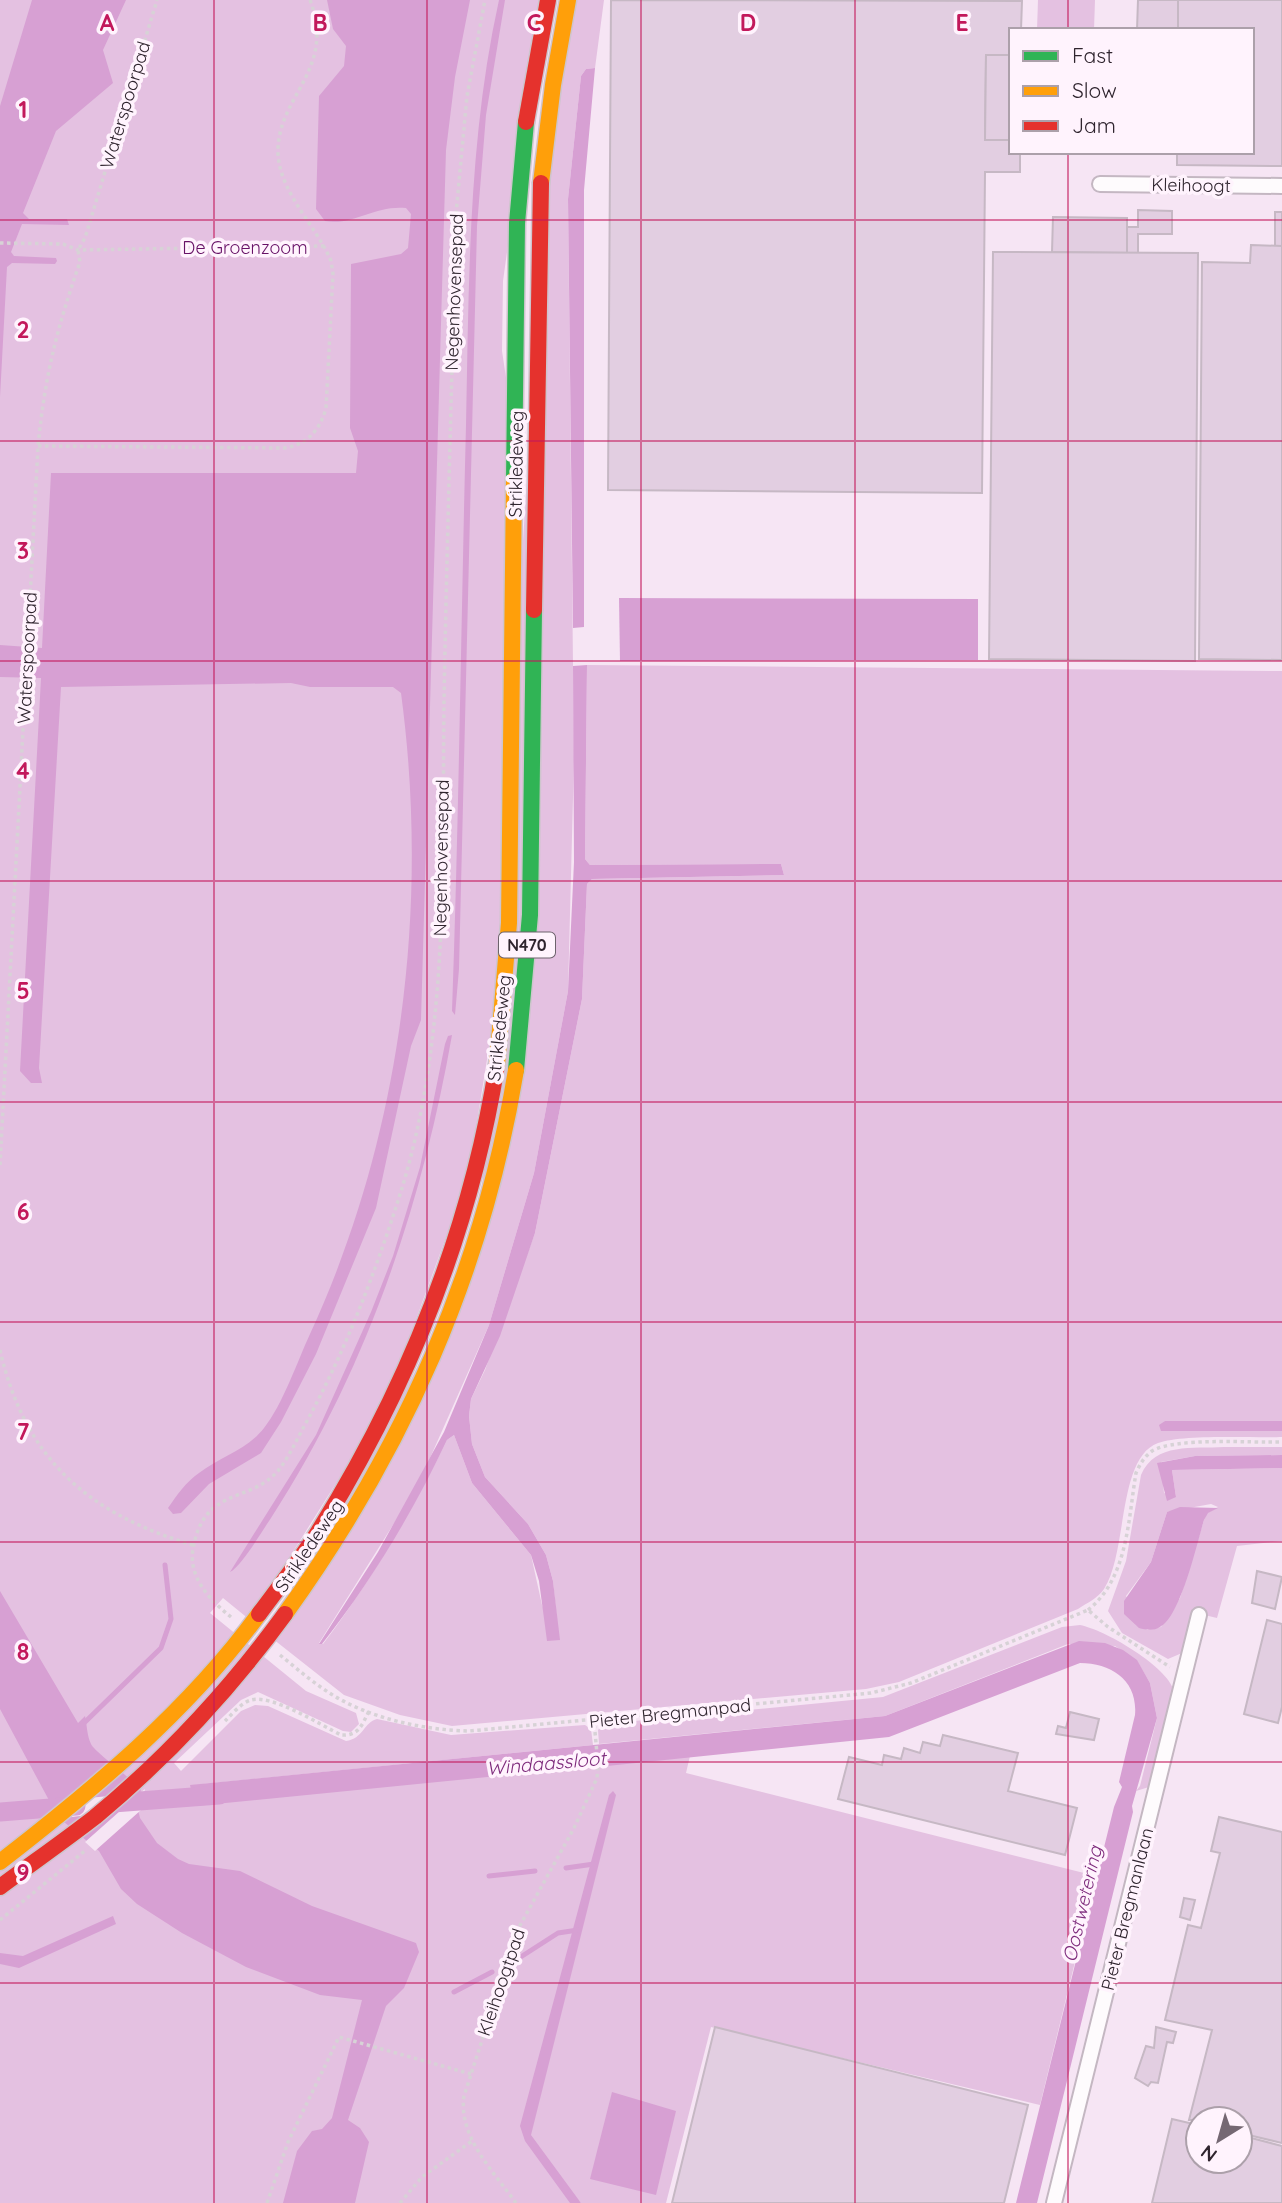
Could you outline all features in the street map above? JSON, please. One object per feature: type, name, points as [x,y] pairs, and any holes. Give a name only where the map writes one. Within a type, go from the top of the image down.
[{"type":"main road","name":"Strikledeweg","points":[[0,1862],[44,1831],[148,1741],[228,1654],[293,1572],[354,1477],[412,1360],[441,1287],[472,1190],[490,1108],[505,1004],[511,875],[517,223],[523,141],[548,0]]},
{"type":"main road","name":"Strikledeweg","points":[[0,1887],[57,1846],[135,1779],[163,1754],[237,1677],[309,1583],[371,1488],[430,1368],[460,1293],[490,1193],[509,1111],[524,993],[531,874],[538,226],[546,123],[568,0]]},
{"type":"street","name":"Kleihoogt","points":[[1100,184],[1282,186]]},
{"type":"street","name":"Pieter Bregmanlaan","points":[[1054,2203],[1199,1615]]},
{"type":"path","name":"Waterspoorpad","points":[[0,1165],[38,446],[45,380],[56,331],[80,262],[78,250],[85,238],[157,0]]},
{"type":"path","points":[[38,446],[284,447],[303,442],[316,429],[326,408],[334,274],[325,246],[284,180],[278,155],[283,128],[315,60],[317,25],[310,0]]},
{"type":"path","name":"Negenhovensepad","points":[[193,1545],[203,1519],[213,1508],[233,1494],[260,1486],[280,1468],[326,1387],[373,1276],[398,1202],[427,1086],[439,956],[456,214],[467,96],[485,0]]},
{"type":"path","points":[[0,243],[64,244],[78,250],[325,246]]},
{"type":"path","points":[[0,1350],[25,1423],[43,1453],[66,1478],[110,1512],[143,1529],[193,1545],[195,1571],[202,1587],[210,1600],[241,1625]]},
{"type":"path","points":[[1185,1672],[1149,1654],[1088,1610],[1103,1598],[1111,1586],[1124,1545],[1140,1462],[1151,1452],[1172,1444],[1282,1442]]},
{"type":"path","name":"Pieter Bregmanpad","points":[[369,1711],[430,1728],[450,1730],[594,1721],[891,1690],[1088,1610]]},
{"type":"path","points":[[221,1725],[241,1706],[251,1700],[262,1699],[275,1702],[341,1735],[349,1736],[357,1732],[369,1711],[330,1693],[271,1648]]},
{"type":"path","name":"Kleihoogtpad","points":[[516,2203],[472,2141],[462,2106],[518,1929],[587,1802],[598,1765],[594,1721]]},
{"type":"path","points":[[0,1920],[69,1866]]},
{"type":"path","points":[[267,2203],[293,2130],[339,2037],[345,2036],[471,2074]]},
{"type":"path","points":[[400,2203],[422,2177],[472,2141]]},
{"type":"green space","name":"De Groenzoom","points":[[0,0],[542,0],[503,281],[502,351],[510,404],[501,973],[468,1177],[384,1407],[250,1620],[223,1598],[210,1613],[306,1691],[356,1713],[359,1724],[351,1732],[343,1731],[258,1692],[241,1700],[174,1763],[181,1771],[241,1711],[255,1705],[268,1706],[346,1741],[352,1740],[377,1719],[451,1735],[585,1725],[591,1729],[593,1745],[193,1785],[693,1743],[686,1773],[1096,1876],[1040,2105],[711,2027],[666,2203],[581,2203],[573,2194],[575,2203],[0,2203]]},
{"type":"green space","points":[[574,0],[604,0],[595,68],[586,69],[581,76],[568,199],[574,759],[568,991],[534,1173],[489,1325],[418,1485],[319,1643],[323,1644],[374,1570],[420,1493],[447,1440],[454,1435],[472,1483],[531,1555],[542,1605],[559,1640],[553,1581],[546,1555],[528,1524],[485,1477],[472,1444],[469,1416],[471,1399],[485,1370],[535,1233],[582,999],[587,884],[592,879],[784,875],[781,864],[590,865],[585,859],[587,665],[1282,671],[1282,1421],[1165,1421],[1161,1431],[1282,1431],[1282,1437],[1201,1437],[1158,1443],[1145,1452],[1136,1467],[1129,1486],[1112,1573],[1099,1595],[1078,1609],[899,1682],[866,1689],[452,1726],[400,1715],[344,1695],[273,1639],[478,1253],[545,193]]},
{"type":"green space","points":[[1038,0],[1095,0],[1094,28],[1037,28]]},
{"type":"green space","points":[[1282,1447],[1282,1455],[1195,1456],[1161,1462],[1164,1493],[1176,1497],[1172,1470],[1282,1468],[1282,1541],[1237,1546],[1217,1618],[1192,1612],[1182,1653],[1168,1659],[1122,1633],[1108,1611],[1126,1561],[1141,1475],[1147,1464],[1165,1452],[1176,1449]],"holes":[[[1211,1504],[1218,1507],[1207,1513],[1204,1520],[1180,1598],[1161,1627],[1147,1630],[1126,1596],[1151,1562],[1167,1512]]]},
{"type":"green space","points":[[1080,1625],[1132,1649],[1158,1669],[1173,1688],[1149,1787],[1136,1791],[1140,1786],[1157,1718],[1150,1683],[1137,1661],[1115,1646],[1068,1644],[885,1716],[599,1744],[598,1730],[603,1724],[883,1697],[1062,1627]]},
{"type":"water","points":[[32,0],[126,0],[103,50],[113,83],[56,131],[23,213],[29,219],[67,219],[69,225],[22,224],[11,252],[14,256],[56,258],[57,261],[55,264],[12,263],[7,267],[0,397],[0,106]]},
{"type":"water","points":[[327,0],[470,0],[455,77],[446,150],[421,1020],[411,1046],[376,1208],[316,1354],[281,1422],[261,1453],[209,1484],[181,1513],[173,1514],[168,1508],[194,1477],[257,1436],[271,1418],[289,1383],[341,1259],[367,1181],[386,1101],[400,1020],[409,938],[412,856],[409,774],[401,693],[393,687],[310,687],[291,683],[61,687],[39,1068],[42,1083],[31,1083],[20,1071],[41,678],[0,677],[0,645],[42,648],[51,473],[356,473],[358,451],[350,428],[351,264],[401,254],[408,248],[411,214],[406,208],[384,209],[335,222],[325,221],[316,209],[319,96],[344,66],[346,46],[333,29]]},
{"type":"water","points":[[499,0],[505,0],[486,115],[477,226],[459,969],[455,1015],[452,1011],[472,212],[481,106]]},
{"type":"water","points":[[595,68],[584,190],[584,627],[573,628],[568,199],[581,76],[586,69]]},
{"type":"water","points":[[619,598],[978,599],[978,660],[620,661]]},
{"type":"water","points":[[587,665],[585,859],[590,865],[781,864],[784,875],[592,879],[587,884],[582,999],[535,1233],[500,1336],[471,1399],[469,1416],[472,1444],[485,1477],[528,1524],[546,1555],[553,1581],[560,1640],[547,1641],[539,1581],[531,1555],[472,1483],[454,1435],[447,1440],[420,1494],[374,1571],[322,1644],[319,1644],[378,1552],[444,1432],[489,1325],[534,1173],[568,991],[574,862],[573,666]]},
{"type":"water","points":[[452,1035],[440,1099],[407,1224],[362,1346],[305,1462],[251,1548],[230,1572],[316,1435],[371,1312],[393,1256],[420,1167],[445,1044],[448,1036]]},
{"type":"water","points":[[1165,1421],[1282,1421],[1282,1431],[1161,1431],[1159,1425]]},
{"type":"water","points":[[1282,1455],[1282,1468],[1172,1470],[1176,1497],[1167,1501],[1157,1463],[1195,1456]]},
{"type":"water","points":[[1180,1507],[1218,1508],[1208,1513],[1204,1520],[1187,1578],[1168,1620],[1155,1629],[1139,1628],[1124,1614],[1124,1601],[1151,1562],[1167,1512]]},
{"type":"water","points":[[0,1591],[78,1723],[85,1716],[93,1747],[141,1788],[138,1810],[140,1818],[157,1843],[189,1864],[240,1871],[312,1906],[416,1943],[419,1952],[404,1988],[386,2006],[348,2120],[360,2128],[369,2142],[355,2203],[283,2203],[297,2151],[312,2131],[322,2129],[332,2118],[362,2000],[320,1995],[246,1967],[182,1933],[137,1904],[121,1889],[99,1851],[58,1817],[0,1709]]},
{"type":"water","points":[[1079,1641],[1105,1643],[1123,1650],[1137,1660],[1150,1683],[1157,1718],[1132,1806],[1133,1812],[1037,2203],[1016,2203],[1114,1807],[1122,1787],[1119,1782],[1135,1715],[1132,1693],[1121,1676],[1112,1670],[1080,1663],[889,1737],[607,1766],[602,1763],[589,1767],[195,1806],[190,1785],[885,1716]]},
{"type":"water","points":[[613,1791],[616,1795],[531,2135],[581,2203],[570,2203],[525,2141],[520,2126],[609,1795]]},
{"type":"water","points":[[113,1916],[116,1924],[19,1968],[0,1964],[0,1953],[23,1956]]},
{"type":"water","points":[[612,2092],[676,2111],[656,2195],[590,2179]]},
{"type":"pier","points":[[145,1789],[141,1810],[95,1851],[85,1842],[120,1811],[56,1819],[47,1802],[140,1793]]},
{"type":"building","points":[[611,0],[1022,1],[1021,28],[1009,28],[1009,55],[986,55],[985,140],[1009,140],[1009,154],[1020,154],[1020,172],[985,172],[982,493],[608,490]]},
{"type":"building","points":[[1138,0],[1178,0],[1178,28],[1137,28]]},
{"type":"building","points":[[1178,0],[1282,0],[1282,166],[1177,165],[1177,154],[1254,154],[1254,28],[1178,28]]},
{"type":"building","points":[[986,55],[1009,55],[1009,140],[985,140]]},
{"type":"building","points":[[1138,210],[1172,211],[1172,234],[1138,234],[1138,253],[1127,253],[1127,227],[1138,227]]},
{"type":"building","points":[[1275,212],[1282,212],[1282,246],[1275,246]]},
{"type":"building","points":[[1053,217],[1127,218],[1127,253],[1052,252]]},
{"type":"building","points":[[1251,245],[1282,246],[1282,660],[1199,659],[1202,262],[1250,263]]},
{"type":"building","points":[[993,252],[1198,253],[1195,661],[989,659]]},
{"type":"building","points":[[1257,1571],[1282,1577],[1275,1609],[1252,1603]]},
{"type":"building","points":[[1267,1620],[1282,1624],[1282,1707],[1278,1723],[1244,1714]]},
{"type":"building","points":[[1070,1712],[1099,1719],[1094,1740],[1056,1734],[1058,1726],[1066,1728]]},
{"type":"building","points":[[943,1735],[1018,1753],[1008,1791],[1077,1808],[1065,1855],[838,1799],[849,1757],[882,1765],[884,1755],[901,1759],[904,1748],[920,1753],[923,1742],[940,1746]]},
{"type":"building","points":[[1219,1817],[1282,1832],[1282,2143],[1254,2136],[1254,2105],[1193,2105],[1212,2030],[1165,2020],[1188,1925],[1201,1928],[1220,1853],[1211,1851]]},
{"type":"building","points":[[1184,1898],[1195,1900],[1190,1920],[1180,1917]]},
{"type":"building","points":[[715,2027],[1028,2105],[1004,2203],[672,2203]]},
{"type":"building","points":[[1156,2027],[1176,2032],[1173,2043],[1167,2042],[1158,2083],[1151,2082],[1148,2086],[1135,2078],[1146,2046],[1154,2048]]},
{"type":"building","points":[[1172,2119],[1184,2122],[1184,2175],[1254,2175],[1254,2139],[1282,2146],[1282,2203],[1152,2203]]},
{"type":"waterway","points":[[82,1725],[161,1648],[171,1619],[165,1565]]},
{"type":"waterway","name":"Windaassloot","points":[[113,1803],[219,1795]]},
{"type":"waterway","name":"Windaassloot","points":[[0,1812],[76,1806]]},
{"type":"waterway","points":[[566,1868],[594,1864]]},
{"type":"waterway","points":[[489,1876],[535,1871]]},
{"type":"waterway","points":[[516,1960],[558,1933],[578,1930]]},
{"type":"waterway","points":[[454,1992],[492,1972]]},
{"type":"traffic: fast","points":[[514,480],[517,223],[526,122]]},
{"type":"traffic: fast","points":[[516,1070],[530,915],[534,610]]},
{"type":"traffic: slow","points":[[541,183],[553,85],[568,0]]},
{"type":"traffic: slow","points":[[497,1065],[509,923],[514,480]]},
{"type":"traffic: slow","points":[[285,1614],[367,1488],[433,1356],[483,1217],[516,1070]]},
{"type":"traffic: slow","points":[[0,1862],[105,1777],[171,1716],[231,1650],[259,1614]]},
{"type":"traffic: jam","points":[[526,122],[548,0]]},
{"type":"traffic: jam","points":[[534,610],[541,183]]},
{"type":"traffic: jam","points":[[259,1614],[318,1532],[380,1422],[407,1365],[452,1248],[470,1188],[497,1065]]},
{"type":"traffic: jam","points":[[0,1887],[95,1817],[147,1771],[243,1669],[285,1614]]},
{"type":"water label","name":"Oostwetering","points":[[1082,1904]]}]
